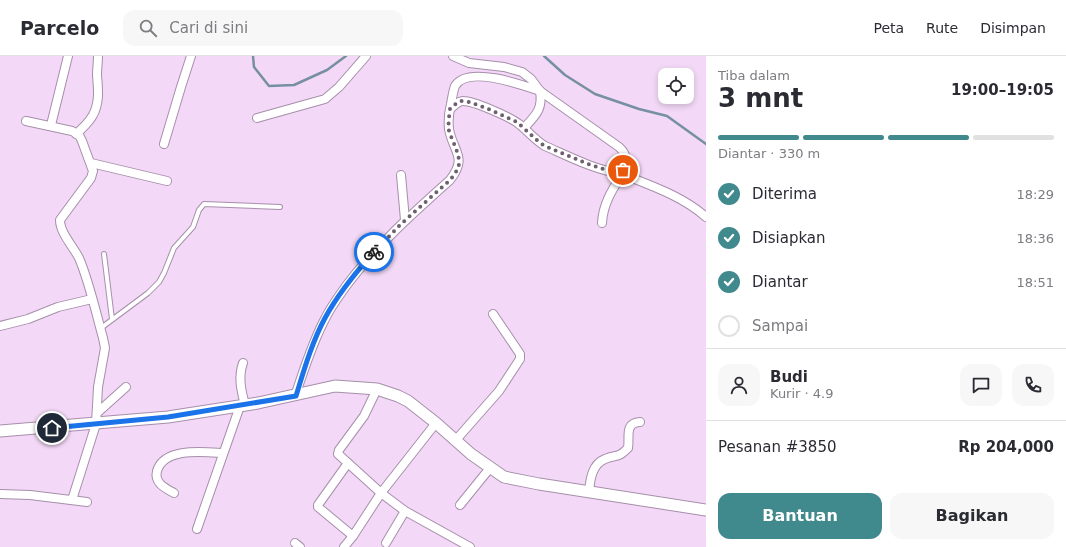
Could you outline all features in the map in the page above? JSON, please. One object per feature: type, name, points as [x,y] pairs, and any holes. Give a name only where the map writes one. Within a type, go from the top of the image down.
[{"type":"street","points":[[51,125],[68,56]]},
{"type":"street","points":[[76,134],[89,121],[94,114],[97,105],[99,89],[97,72],[98,56]]},
{"type":"street","points":[[164,144],[191,56]]},
{"type":"street","points":[[257,118],[325,99],[366,56]]},
{"type":"street","points":[[453,56],[469,63],[504,67],[522,72],[531,79],[540,91],[541,101],[537,114],[524,128]]},
{"type":"street","points":[[296,396],[318,333],[326,317],[358,270],[378,247],[450,180],[456,172],[459,157],[449,130],[448,119],[455,86],[460,81],[487,77],[516,82],[540,91],[625,152],[627,157],[622,174],[609,194],[602,212],[602,223]]},
{"type":"street","points":[[450,109],[458,102],[469,102],[509,118],[524,128],[545,146],[588,164],[622,174],[662,190],[686,202],[706,217]]},
{"type":"street","points":[[26,121],[66,128],[76,134],[82,141],[93,171],[91,178],[60,220],[62,232],[80,260],[105,348],[98,386],[96,418],[72,500]]},
{"type":"street","points":[[91,163],[167,180]]},
{"type":"street","points":[[401,175],[406,220]]},
{"type":"street","points":[[0,326],[28,319],[58,307],[92,299]]},
{"type":"street","points":[[455,441],[499,391],[520,359],[520,354],[493,314]]},
{"type":"street","points":[[197,529],[224,453],[243,406],[240,376],[243,363]]},
{"type":"street","points":[[96,418],[126,386]]},
{"type":"street","points":[[0,431],[96,418],[168,417],[243,406],[296,396],[335,386],[377,389],[408,401],[436,423],[455,441],[490,468],[509,479],[706,510]]},
{"type":"street","points":[[377,389],[364,416],[338,454],[381,493],[405,511],[470,547]]},
{"type":"street","points":[[589,492],[591,475],[594,469],[604,459],[618,456],[628,448],[628,428],[631,425],[640,422]]},
{"type":"street","points":[[344,547],[353,536],[381,493],[436,423]]},
{"type":"street","points":[[174,493],[157,480],[157,473],[163,460],[170,456],[179,454],[224,453]]},
{"type":"street","points":[[348,463],[318,507],[353,536]]},
{"type":"street","points":[[460,505],[490,468]]},
{"type":"street","points":[[0,494],[30,495],[87,502]]},
{"type":"street","points":[[386,543],[405,511]]},
{"type":"lane","points":[[100,328],[148,293],[159,282],[174,248],[193,227],[200,207],[204,204],[280,207]]},
{"type":"lane","points":[[104,254],[112,319]]},
{"type":"waterway","points":[[253,56],[254,67],[269,86],[294,85],[327,70],[346,56]]},
{"type":"waterway","points":[[544,56],[565,75],[595,94],[639,109],[667,116],[706,144]]},
{"type":"way so far","points":[[374,252],[401,224],[450,180],[456,172],[459,157],[449,130],[448,119],[450,109],[458,102],[469,102],[509,118],[517,122],[540,143],[578,160],[616,173],[622,174],[623,170]]},
{"type":"route","points":[[52,428],[168,417],[296,396],[318,333],[326,317],[358,270],[374,252]]}]
